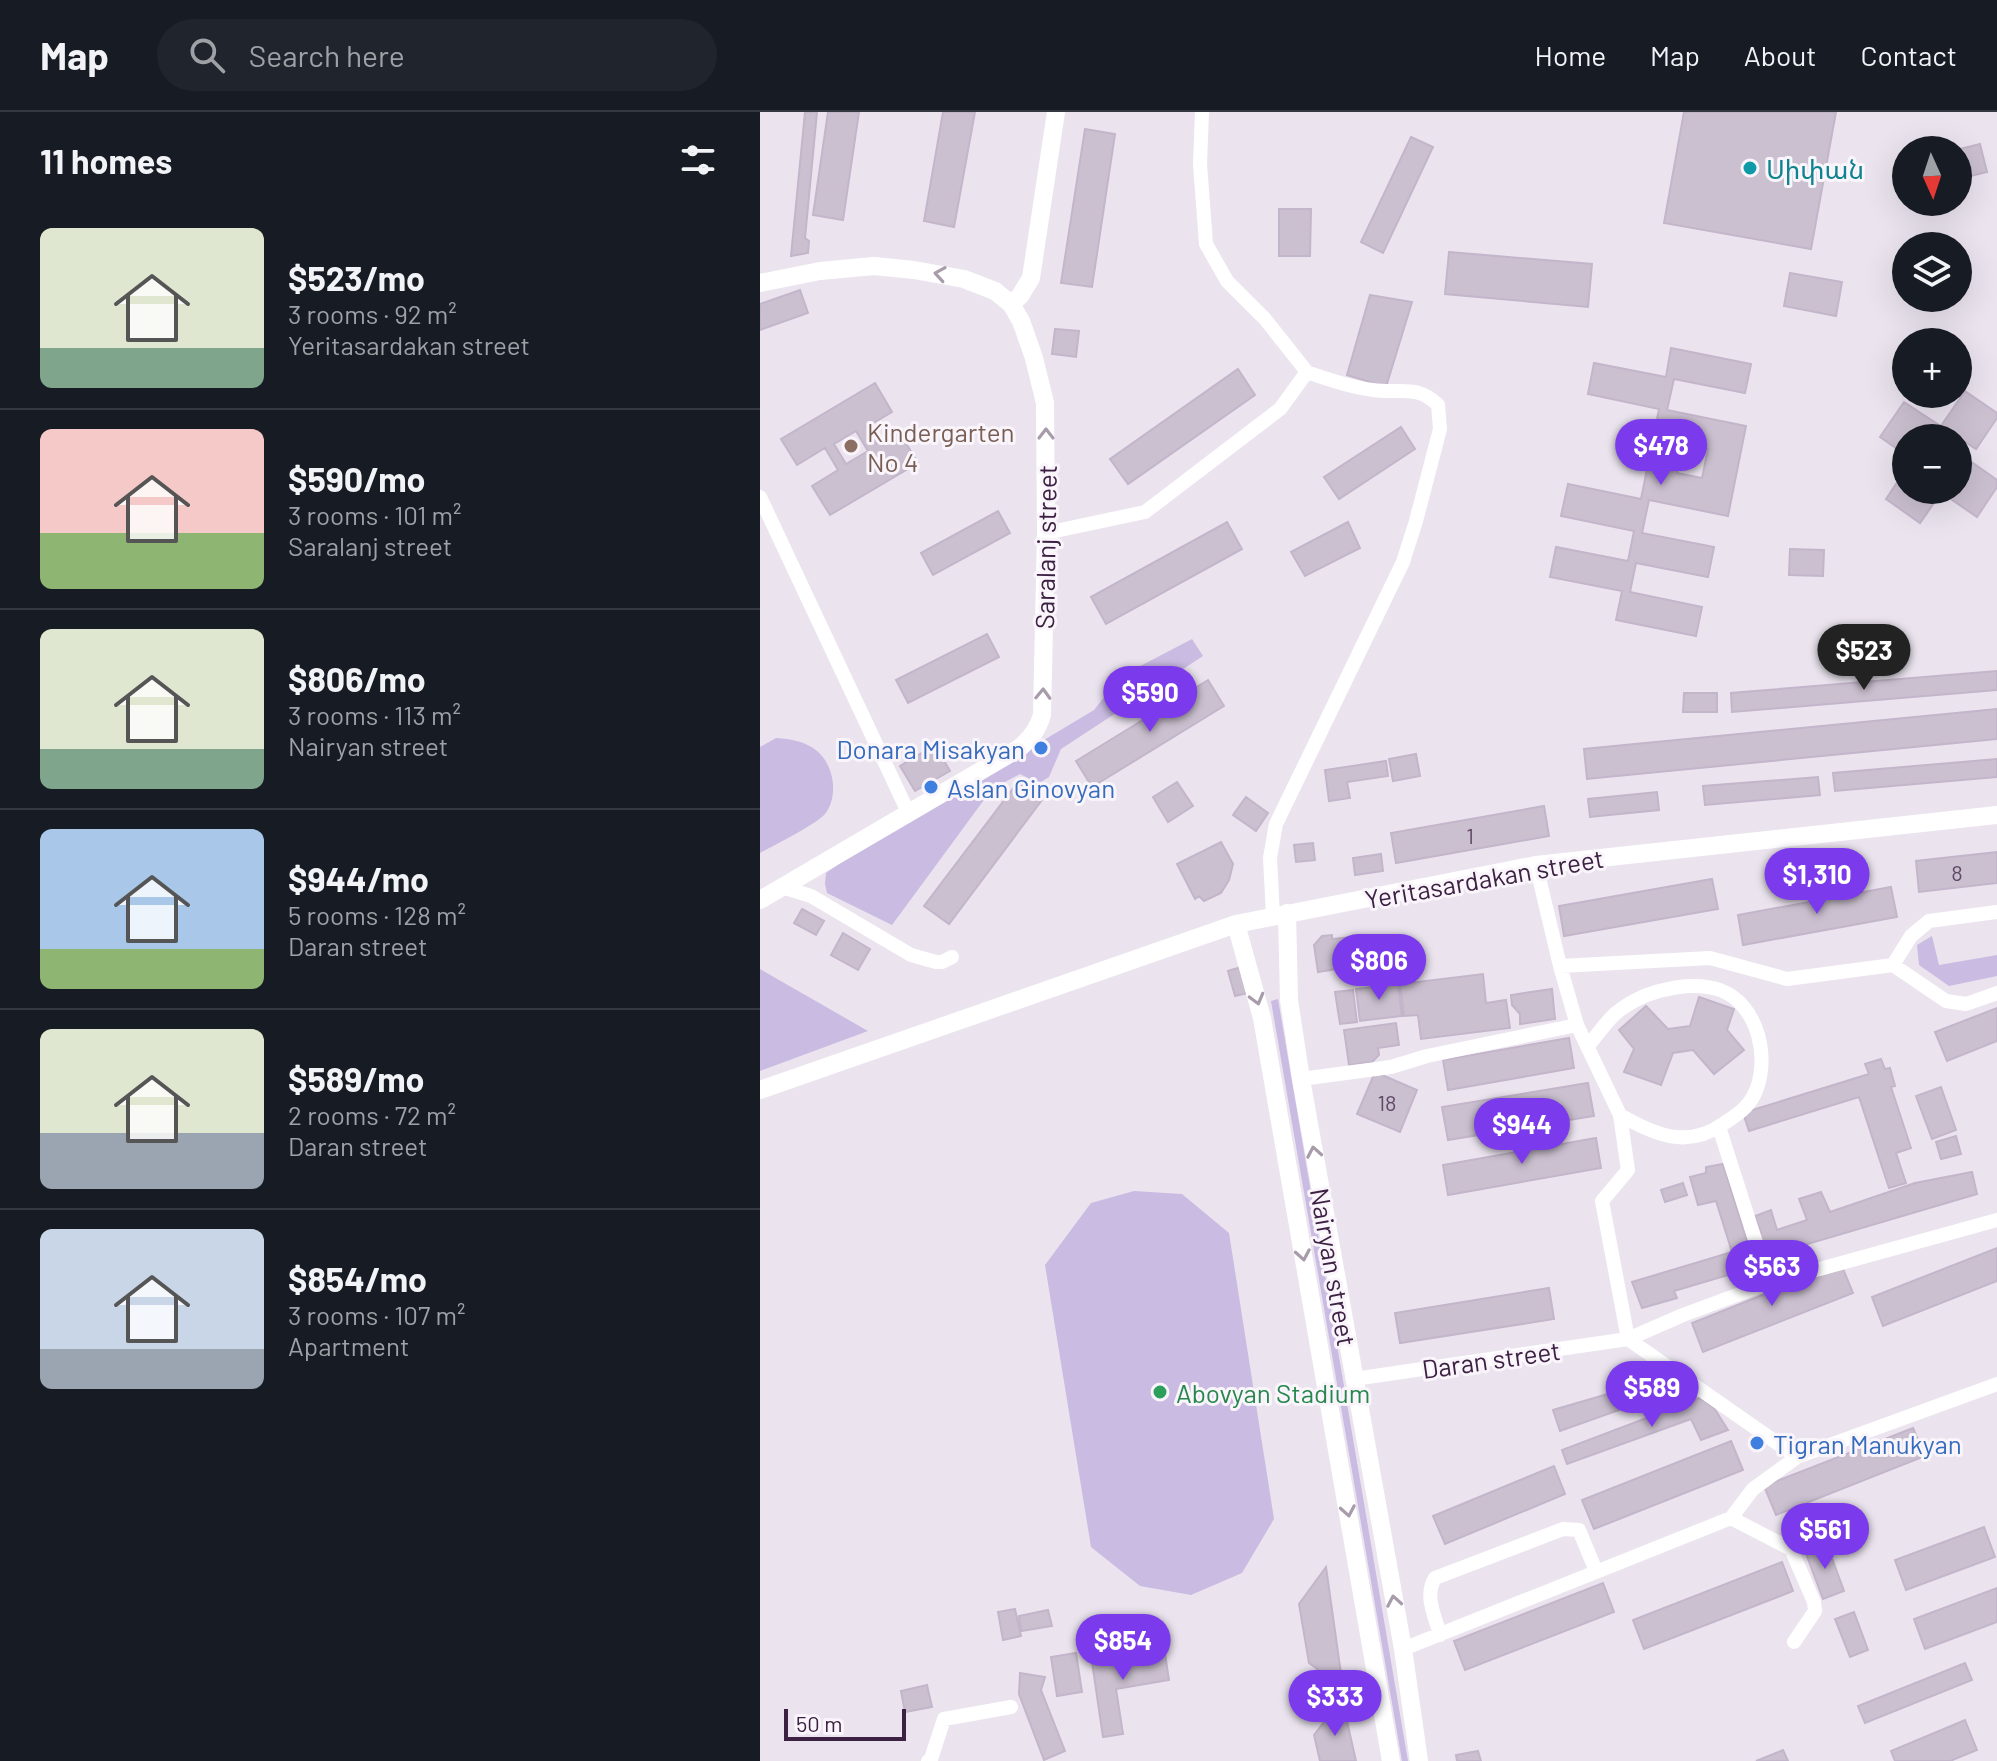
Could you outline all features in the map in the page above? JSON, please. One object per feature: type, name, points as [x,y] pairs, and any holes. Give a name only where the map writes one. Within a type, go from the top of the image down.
[{"type":"street","points":[[760,283],[820,271],[874,266],[964,279],[995,291],[1011,304],[1031,278],[1056,112]]},
{"type":"street","points":[[1202,112],[1200,164],[1206,244],[1227,281],[1265,319],[1307,372],[1332,382],[1376,390],[1417,392],[1428,395],[1438,405],[1440,429],[1403,562],[1276,824],[1270,858],[1280,914]]},
{"type":"street","name":"Saralanj street","points":[[760,900],[1018,749],[1039,723],[1043,706],[1045,403],[1034,358],[1021,321],[1011,304]]},
{"type":"street","points":[[1046,533],[1145,512],[1280,409],[1307,372]]},
{"type":"street","points":[[760,497],[908,812]]},
{"type":"street","name":"Yeritasardakan street","points":[[760,1090],[1236,924],[1280,914],[1536,865],[1997,815]]},
{"type":"street","points":[[1536,865],[1577,1025],[1620,1115],[1628,1170],[1602,1201],[1628,1339],[1797,1457]]},
{"type":"street","points":[[782,887],[811,896],[911,955],[936,962],[952,957]]},
{"type":"street","points":[[1893,965],[1911,936],[1929,921],[1997,912]]},
{"type":"street","name":"Nairyan street","points":[[1280,914],[1301,1079],[1403,1649],[1419,1761]]},
{"type":"street","name":"Nairyan street","points":[[1236,924],[1262,1018],[1391,1761]]},
{"type":"street","points":[[1560,966],[1710,958],[1787,979],[1893,965],[1946,1001],[1966,1004],[1997,993]]},
{"type":"street","points":[[1588,1046],[1617,1012],[1646,995],[1699,985],[1722,991],[1739,1002],[1760,1038],[1760,1078],[1754,1095],[1743,1110],[1719,1127],[1697,1137],[1672,1137],[1648,1131],[1620,1115]]},
{"type":"street","points":[[1301,1079],[1391,1067],[1427,1056],[1577,1025]]},
{"type":"street","points":[[1719,1127],[1769,1283]]},
{"type":"street","name":"Daran street","points":[[1354,1379],[1628,1339],[1769,1283],[1997,1220]]},
{"type":"street","points":[[1403,1649],[1731,1518],[1753,1489],[1797,1457],[1997,1384]]},
{"type":"street","points":[[1731,1518],[1791,1549],[1815,1611],[1794,1642]]},
{"type":"street","points":[[1440,1635],[1429,1596],[1435,1578],[1563,1529],[1579,1530],[1596,1571]]},
{"type":"street","points":[[928,1761],[944,1719],[1011,1707]]},
{"type":"shaded area","points":[[1192,639],[1203,656],[1061,749],[1049,777],[1041,782],[1020,774],[992,789],[892,925],[827,893],[826,873],[846,859],[1094,710],[1125,674]]},
{"type":"shaded area","points":[[776,738],[803,743],[823,757],[833,781],[832,799],[821,818],[760,853],[760,747]]},
{"type":"shaded area","points":[[1932,936],[1939,965],[1997,955],[1997,976],[1949,986],[1919,965],[1917,945]]},
{"type":"shaded area","points":[[760,969],[868,1031],[760,1071]]},
{"type":"shaded area","points":[[1278,999],[1408,1761],[1402,1761],[1271,1001]]},
{"type":"shaded area","name":"Abovyan Stadium","points":[[1134,1191],[1182,1194],[1229,1233],[1274,1519],[1242,1573],[1191,1595],[1140,1586],[1091,1547],[1045,1265],[1091,1203]]},
{"type":"building","points":[[805,112],[817,112],[805,238],[809,241],[808,253],[791,256]]},
{"type":"building","points":[[828,112],[859,112],[843,220],[813,215]]},
{"type":"building","points":[[943,112],[975,112],[954,227],[924,221]]},
{"type":"building","name":"Սիփան","points":[[1684,112],[1836,112],[1811,249],[1664,223]]},
{"type":"building","points":[[1085,129],[1115,134],[1092,287],[1061,283]]},
{"type":"building","points":[[1411,137],[1433,147],[1383,253],[1361,242]]},
{"type":"building","points":[[1980,144],[1987,172],[1972,176],[1972,146]]},
{"type":"building","points":[[1279,209],[1311,209],[1310,256],[1279,256]]},
{"type":"building","points":[[1449,252],[1592,264],[1588,307],[1445,294]]},
{"type":"building","points":[[1790,273],[1842,282],[1836,316],[1784,306]]},
{"type":"building","points":[[800,290],[808,313],[760,330],[760,304]]},
{"type":"building","points":[[1370,295],[1412,302],[1386,387],[1347,375]]},
{"type":"building","points":[[1055,329],[1079,331],[1076,357],[1052,354]]},
{"type":"building","points":[[1671,348],[1751,364],[1745,393],[1674,379],[1667,410],[1746,426],[1728,516],[1649,500],[1642,533],[1714,547],[1708,577],[1636,563],[1630,592],[1702,607],[1696,636],[1616,620],[1622,591],[1550,577],[1556,547],[1628,561],[1634,531],[1561,516],[1568,484],[1641,499],[1659,409],[1588,394],[1594,363],[1666,377]],"holes":[[[1683,444],[1708,449],[1702,478],[1677,473]]]},
{"type":"building","points":[[1238,369],[1255,395],[1128,484],[1110,459]]},
{"type":"building","points":[[875,383],[892,412],[867,427],[877,444],[899,432],[918,463],[830,515],[812,486],[838,470],[825,448],[797,465],[781,439]],"holes":[[[856,431],[868,451],[846,464],[834,444]]]},
{"type":"building","points":[[1972,396],[1997,413],[1997,418],[1976,449],[1972,446],[1972,424],[1942,424],[1953,408],[1972,408]]},
{"type":"building","points":[[1900,408],[1913,408],[1937,424],[1892,424],[1892,445],[1880,437]]},
{"type":"building","points":[[1401,427],[1415,449],[1339,499],[1324,477]]},
{"type":"building","points":[[1972,462],[1997,480],[1997,487],[1977,517],[1958,504],[1972,504]]},
{"type":"building","points":[[1893,504],[1933,504],[1920,523]]},
{"type":"building","points":[[998,511],[1010,533],[933,575],[921,553]]},
{"type":"building","points":[[1227,522],[1242,549],[1106,624],[1091,597]]},
{"type":"building","points":[[1348,522],[1360,548],[1305,576],[1291,552]]},
{"type":"building","points":[[1790,549],[1824,550],[1823,576],[1789,575]]},
{"type":"building","points":[[987,634],[999,657],[908,703],[896,680]]},
{"type":"building","points":[[1997,671],[1997,690],[1732,712],[1731,693]]},
{"type":"building","points":[[1208,680],[1224,706],[1092,787],[1076,761]]},
{"type":"building","points":[[1684,693],[1717,693],[1717,712],[1683,712]]},
{"type":"building","points":[[1997,709],[1997,739],[1587,779],[1584,749]]},
{"type":"building","points":[[935,745],[950,771],[915,791],[900,766]]},
{"type":"building","points":[[1416,754],[1420,776],[1393,781],[1389,759]]},
{"type":"building","points":[[1997,759],[1997,777],[1835,791],[1833,773]]},
{"type":"building","points":[[1386,761],[1388,776],[1347,782],[1350,798],[1329,801],[1325,770]]},
{"type":"building","points":[[1818,777],[1820,795],[1705,805],[1703,786]]},
{"type":"building","points":[[1018,782],[1042,800],[949,924],[924,906]]},
{"type":"building","points":[[1177,782],[1193,806],[1168,822],[1153,797]]},
{"type":"building","points":[[1657,792],[1659,810],[1590,817],[1588,799]]},
{"type":"building","points":[[1246,797],[1268,813],[1256,831],[1233,815]]},
{"type":"building","points":[[1544,806],[1549,836],[1396,863],[1391,833]]},
{"type":"building","points":[[1221,842],[1233,864],[1229,880],[1221,893],[1204,901],[1199,896],[1195,899],[1177,864]]},
{"type":"building","points":[[1313,843],[1315,860],[1296,862],[1294,845]]},
{"type":"building","points":[[1997,852],[1997,883],[1919,892],[1916,861]]},
{"type":"building","points":[[1381,854],[1383,871],[1355,875],[1353,858]]},
{"type":"building","points":[[1712,879],[1718,909],[1564,936],[1559,906]]},
{"type":"building","points":[[1891,887],[1897,917],[1743,945],[1738,915]]},
{"type":"building","points":[[802,909],[824,921],[816,935],[794,923]]},
{"type":"building","points":[[843,933],[870,949],[858,970],[831,955]]},
{"type":"building","points":[[1332,935],[1332,939],[1362,936],[1364,953],[1372,952],[1374,967],[1350,970],[1348,952],[1342,953],[1342,960],[1336,960],[1337,969],[1318,972],[1314,945],[1322,936]]},
{"type":"building","points":[[1241,967],[1248,993],[1235,996],[1228,971]]},
{"type":"building","points":[[1483,974],[1486,1003],[1506,1000],[1510,1028],[1421,1039],[1418,1015],[1404,1016],[1400,984]]},
{"type":"building","points":[[1398,984],[1402,1016],[1360,1021],[1356,989]]},
{"type":"building","points":[[1552,989],[1555,1019],[1520,1024],[1520,1014],[1512,1005],[1511,995]]},
{"type":"building","points":[[1353,990],[1357,1022],[1340,1024],[1335,992]]},
{"type":"building","points":[[1699,997],[1734,1009],[1727,1030],[1744,1050],[1714,1074],[1693,1050],[1673,1053],[1661,1085],[1624,1072],[1634,1049],[1619,1030],[1646,1006],[1668,1029],[1690,1026]]},
{"type":"building","points":[[1997,1008],[1997,1041],[1947,1061],[1935,1032]]},
{"type":"building","points":[[1396,1023],[1399,1045],[1378,1048],[1379,1055],[1372,1062],[1349,1065],[1344,1030]]},
{"type":"building","points":[[1569,1038],[1574,1068],[1448,1090],[1443,1060]]},
{"type":"building","points":[[1881,1059],[1885,1069],[1890,1068],[1895,1086],[1891,1087],[1911,1148],[1896,1153],[1906,1183],[1889,1188],[1859,1097],[1749,1131],[1743,1113],[1869,1074],[1865,1064]]},
{"type":"building","points":[[1375,1072],[1417,1090],[1400,1132],[1357,1114]]},
{"type":"building","points":[[1588,1083],[1594,1116],[1448,1140],[1442,1107]]},
{"type":"building","points":[[1941,1087],[1956,1130],[1932,1139],[1916,1096]]},
{"type":"building","points":[[1956,1136],[1961,1154],[1941,1159],[1936,1142]]},
{"type":"building","points":[[1596,1138],[1601,1168],[1448,1195],[1443,1165]]},
{"type":"building","points":[[1723,1164],[1755,1267],[1674,1291],[1677,1298],[1642,1308],[1632,1282],[1732,1252],[1716,1201],[1698,1205],[1690,1177],[1706,1173],[1706,1167]]},
{"type":"building","points":[[1972,1172],[1977,1194],[1767,1256],[1758,1235],[1761,1233],[1755,1216],[1771,1210],[1777,1230],[1807,1220],[1799,1199],[1821,1192],[1830,1212],[1915,1183]]},
{"type":"building","points":[[1683,1183],[1687,1195],[1665,1202],[1661,1190]]},
{"type":"building","points":[[1997,1248],[1997,1281],[1883,1326],[1872,1297]]},
{"type":"building","points":[[1841,1264],[1853,1293],[1703,1352],[1692,1323]]},
{"type":"building","points":[[1549,1288],[1554,1319],[1400,1343],[1395,1313]]},
{"type":"building","points":[[1664,1371],[1682,1388],[1620,1406],[1619,1410],[1560,1431],[1553,1410],[1632,1387]]},
{"type":"building","points":[[1699,1398],[1714,1408],[1728,1430],[1701,1440],[1691,1419],[1567,1464],[1562,1450]]},
{"type":"building","points":[[1913,1428],[1925,1456],[1776,1515],[1764,1486]]},
{"type":"building","points":[[1731,1441],[1743,1470],[1594,1529],[1582,1500]]},
{"type":"building","points":[[1554,1466],[1565,1494],[1445,1544],[1433,1516]]},
{"type":"building","points":[[1984,1527],[1995,1557],[1906,1590],[1895,1560]]},
{"type":"building","points":[[1826,1542],[1844,1591],[1823,1599],[1805,1551]]},
{"type":"building","points":[[1782,1562],[1793,1591],[1644,1649],[1633,1620]]},
{"type":"building","points":[[1326,1567],[1343,1688],[1309,1663],[1299,1604]]},
{"type":"building","points":[[1603,1583],[1614,1612],[1465,1670],[1454,1641]]},
{"type":"building","points":[[1997,1588],[1997,1622],[1925,1649],[1914,1619]]},
{"type":"building","points":[[1015,1609],[1021,1636],[1003,1640],[998,1612]]},
{"type":"building","points":[[1048,1610],[1052,1626],[1021,1631],[1019,1616]]},
{"type":"building","points":[[1854,1612],[1868,1650],[1850,1657],[1835,1619]]},
{"type":"building","points":[[1136,1645],[1138,1658],[1165,1654],[1169,1680],[1116,1689],[1123,1734],[1103,1737],[1092,1662],[1110,1659],[1108,1649]]},
{"type":"building","points":[[1076,1653],[1082,1692],[1057,1696],[1051,1657]]},
{"type":"building","points":[[1965,1663],[1972,1680],[1865,1723],[1858,1706]]},
{"type":"building","points":[[1020,1673],[1045,1677],[1041,1690],[1065,1751],[1044,1760],[1019,1694]]},
{"type":"building","points":[[927,1685],[932,1707],[905,1712],[901,1691]]},
{"type":"building","points":[[1342,1699],[1356,1761],[1320,1761],[1314,1735]]},
{"type":"building","points":[[1965,1720],[1977,1750],[1950,1761],[1895,1761],[1891,1751]]},
{"type":"building","points":[[1783,1750],[1788,1761],[1756,1761]]},
{"type":"building","points":[[1478,1751],[1481,1761],[1457,1761],[1456,1755]]},
{"type":"place","name":"Սիփան","points":[[1750,168]]},
{"type":"place","name":"Kindergarten No 4","points":[[851,446]]},
{"type":"place","name":"Donara Misakyan","points":[[1041,748]]},
{"type":"place","name":"Aslan Ginovyan","points":[[931,787]]},
{"type":"place","name":"Abovyan Stadium","points":[[1160,1392]]},
{"type":"place","name":"Tigran Manukyan","points":[[1757,1443]]}]
